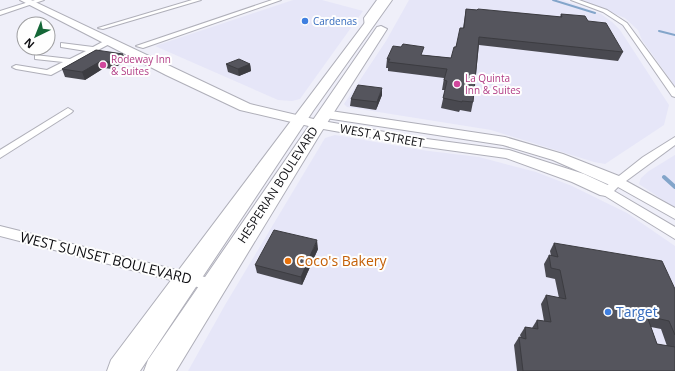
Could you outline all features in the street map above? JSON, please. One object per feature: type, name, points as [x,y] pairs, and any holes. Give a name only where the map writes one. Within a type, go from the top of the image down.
[{"type":"main road","name":"HESPERIAN BOULEVARD","points":[[122,371],[200,282],[312,117],[367,27],[387,0]]},
{"type":"main road","points":[[35,1],[101,28],[165,57]]},
{"type":"main road","name":"WEST A STREET","points":[[35,1],[170,72],[245,107],[312,117]]},
{"type":"main road","name":"HESPERIAN BOULEVARD","points":[[312,117],[398,2]]},
{"type":"main road","points":[[124,48],[140,46]]},
{"type":"main road","name":"WEST A STREET","points":[[170,72],[194,70],[259,99],[312,117]]},
{"type":"main road","name":"HESPERIAN BOULEVARD","points":[[158,371],[200,282]]},
{"type":"street","points":[[101,28],[198,0]]},
{"type":"street","points":[[140,46],[278,0]]},
{"type":"street","name":"HESPERIAN BOULEVARD","points":[[367,27],[366,18],[380,0]]},
{"type":"street","points":[[574,0],[608,13],[625,24],[675,94]]},
{"type":"street","points":[[0,13],[35,1]]},
{"type":"street","points":[[16,68],[48,73],[91,49],[111,41]]},
{"type":"street","points":[[64,45],[91,49]]},
{"type":"street","points":[[38,56],[69,61]]},
{"type":"street","points":[[0,155],[68,111]]},
{"type":"street","name":"WEST A STREET","points":[[312,117],[505,141],[558,156],[618,182],[675,214]]},
{"type":"street","name":"WEST A STREET","points":[[312,117],[419,142],[509,154],[578,178],[606,191],[675,234]]},
{"type":"street","points":[[606,191],[675,140]]},
{"type":"street","name":"WEST SUNSET BOULEVARD","points":[[0,231],[200,282]]},
{"type":"shaded area","points":[[293,0],[322,0],[363,11],[300,99],[292,101],[278,100],[155,46]]},
{"type":"shaded area","points":[[409,0],[563,0],[601,14],[620,30],[669,105],[664,125],[605,164],[594,162],[491,130],[347,107],[344,104],[386,41]]},
{"type":"shaded area","points":[[581,0],[675,0],[675,86],[642,40],[638,30],[625,18]]},
{"type":"shaded area","points":[[335,135],[421,150],[479,157],[536,172],[572,186],[627,213],[675,246],[675,371],[188,371],[225,305],[325,138]]},
{"type":"shaded area","points":[[675,155],[675,208],[639,184],[641,178],[649,171]]},
{"type":"building","points":[[466,9],[562,17],[561,14],[585,16],[588,21],[606,23],[623,52],[479,37],[473,102],[462,102],[443,98],[447,81],[444,80],[447,69],[388,62],[390,59],[387,59],[393,46],[401,47],[403,44],[424,47],[421,55],[451,58],[454,47],[456,47],[460,28],[464,28]]},
{"type":"building","points":[[96,50],[123,54],[109,62],[101,61],[82,72],[62,69]]},
{"type":"building","points":[[239,59],[250,64],[238,69],[226,64]]},
{"type":"building","points":[[358,85],[382,88],[377,102],[351,99]]},
{"type":"building","name":"Coco's Bakery","points":[[274,230],[317,240],[301,277],[255,265]]},
{"type":"building","name":"Target","points":[[554,243],[662,261],[675,289],[675,335],[669,321],[647,316],[657,344],[675,347],[675,371],[523,371],[519,337],[526,339],[525,327],[538,329],[537,320],[551,322],[546,295],[566,299],[560,270],[551,268],[549,255],[558,257]]},
{"type":"waterway","points":[[553,0],[595,13]]},
{"type":"waterway","points":[[659,31],[675,35]]},
{"type":"waterway","points":[[664,177],[675,187]]},
{"type":"place","name":"Cardenas","points":[[305,21]]},
{"type":"place","name":"Rodeway Inn & Suites","points":[[103,65]]},
{"type":"place","name":"La Quinta Inn & Suites","points":[[457,84]]},
{"type":"place","name":"Coco's Bakery","points":[[288,261]]},
{"type":"place","name":"Target","points":[[608,312]]}]
